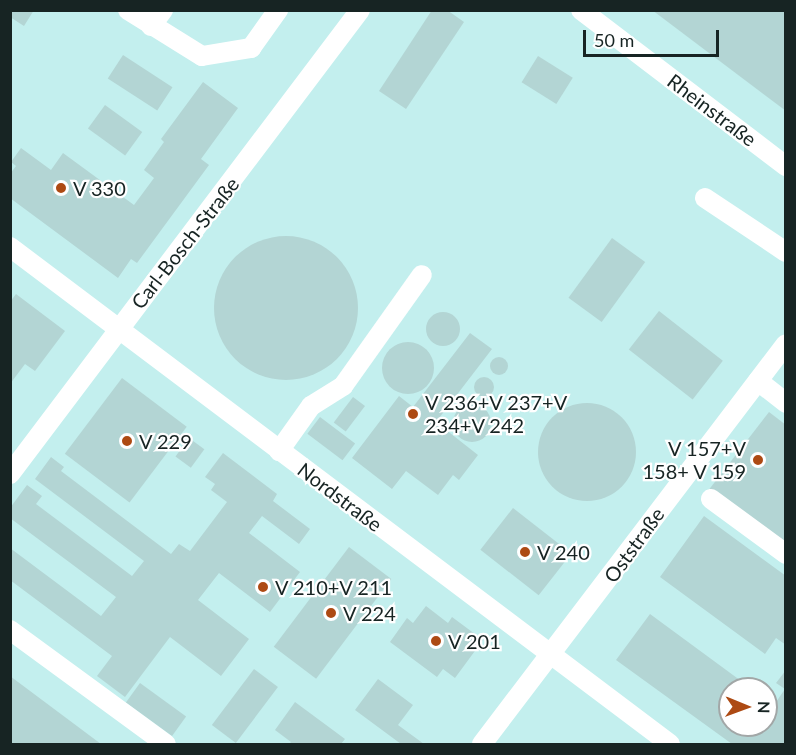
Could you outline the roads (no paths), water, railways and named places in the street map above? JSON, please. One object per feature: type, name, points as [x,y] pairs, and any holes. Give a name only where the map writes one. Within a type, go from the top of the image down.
[{"type":"street","points":[[128,10],[157,18],[202,56],[251,48],[278,10]]},
{"type":"street","name":"Carl-Bosch-Straße","points":[[10,474],[360,10]]},
{"type":"street","name":"Rheinstraße","points":[[581,10],[786,166]]},
{"type":"street","points":[[705,198],[786,252]]},
{"type":"street","name":"Nordstraße","points":[[11,247],[118,330],[670,744]]},
{"type":"street","points":[[279,450],[311,406],[343,386],[422,275]]},
{"type":"street","name":"Oststraße","points":[[482,744],[552,656],[786,344]]},
{"type":"street","points":[[758,381],[786,403]]},
{"type":"street","points":[[711,499],[786,554]]},
{"type":"street","points":[[10,630],[166,744]]},
{"type":"place","name":"V 330","points":[[61,188]]},
{"type":"place","name":"V 236+V 237+V 234+V 242","points":[[413,414]]},
{"type":"place","name":"V 229","points":[[127,441]]},
{"type":"place","name":"V 157+V 158+ V 159","points":[[758,460]]},
{"type":"place","name":"V 240","points":[[525,552]]},
{"type":"place","name":"V 210+V 211","points":[[263,587]]},
{"type":"place","name":"V 224","points":[[331,613]]},
{"type":"place","name":"V 201","points":[[436,641]]}]
